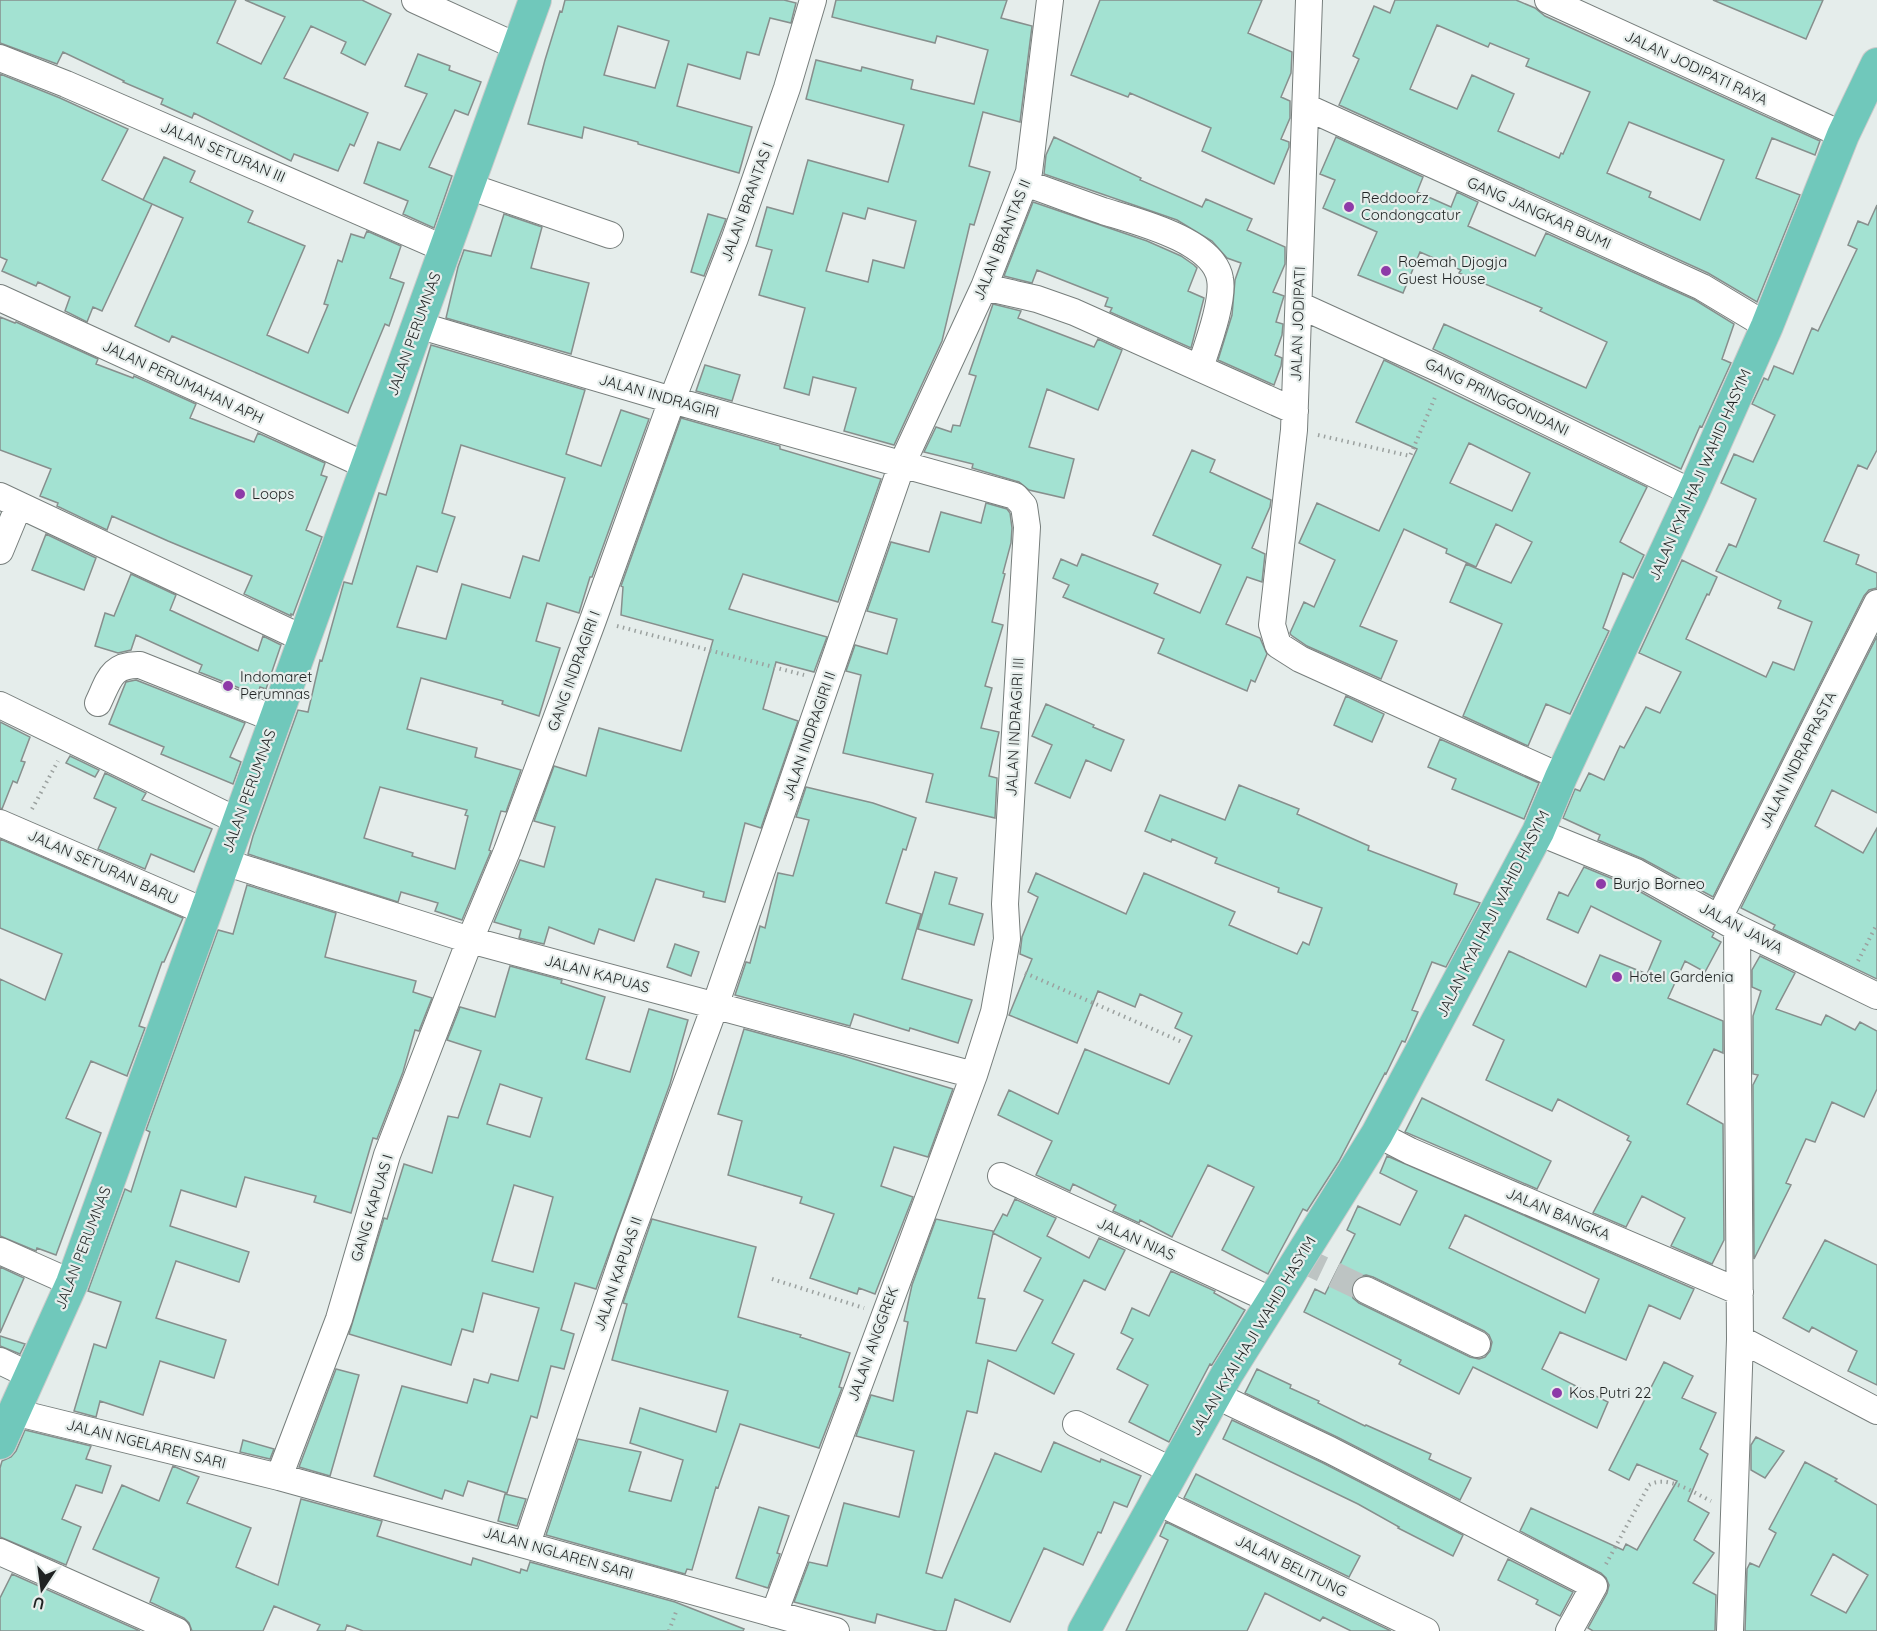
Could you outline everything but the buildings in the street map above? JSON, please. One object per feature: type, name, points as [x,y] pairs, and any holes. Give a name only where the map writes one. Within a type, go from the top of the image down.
[{"type":"main road","name":"JALAN PERUMNAS","points":[[0,1443],[72,1283],[535,0]]},
{"type":"main road","name":"JALAN KYAI HAJI WAHID HASYIM","points":[[1084,1631],[1215,1395],[1377,1134],[1538,832],[1767,326],[1843,135],[1874,77]]},
{"type":"street","points":[[415,0],[518,47]]},
{"type":"street","name":"JALAN BRANTAS I","points":[[672,400],[735,238],[787,88],[813,0]]},
{"type":"street","name":"JALAN BRANTAS II","points":[[902,464],[984,287],[1029,172],[1050,0]]},
{"type":"street","name":"JALAN JODIPATI","points":[[1309,0],[1294,420],[1272,625],[1278,645],[1300,659],[1561,777]]},
{"type":"street","name":"JALAN JODIPATI RAYA","points":[[1548,0],[1843,135]]},
{"type":"street","name":"JALAN SETURAN III","points":[[0,58],[77,89],[445,249]]},
{"type":"street","name":"GANG JANGKAR BUMI","points":[[1306,107],[1702,287],[1767,326]]},
{"type":"street","points":[[1025,183],[1159,228],[1204,253],[1215,264],[1221,280],[1220,298],[1200,369]]},
{"type":"street","points":[[468,186],[610,235]]},
{"type":"street","points":[[984,287],[1037,299],[1074,312],[1200,369],[1294,420]]},
{"type":"street","name":"JALAN PERUMAHAN APH","points":[[0,298],[367,466]]},
{"type":"street","name":"GANG PRINGGONDANI","points":[[1299,305],[1446,372],[1693,493]]},
{"type":"street","name":"JALAN INDRAGIRI","points":[[417,327],[428,328],[672,400],[902,464]]},
{"type":"street","name":"GANG INDRAGIRI I","points":[[470,940],[507,851],[672,400]]},
{"type":"street","name":"JALAN INDRAGIRI II","points":[[715,1006],[902,464]]},
{"type":"street","name":"JALAN INDRAGIRI III","points":[[902,464],[1015,495],[1024,506],[1027,527],[1005,904],[1007,939],[994,1011],[974,1075]]},
{"type":"street","points":[[0,551],[10,501],[304,639]]},
{"type":"street","name":"JALAN INDRAPRASTA","points":[[1728,923],[1877,603]]},
{"type":"street","points":[[98,703],[111,676],[117,669],[127,665],[140,665],[275,719]]},
{"type":"street","points":[[0,705],[238,822]]},
{"type":"street","name":"JALAN SETURAN BARU","points":[[10,827],[206,912]]},
{"type":"street","name":"JALAN JAWA","points":[[1538,832],[1636,872],[1728,923],[1877,996]]},
{"type":"street","name":"JALAN KAPUAS","points":[[224,862],[470,940],[974,1075]]},
{"type":"street","points":[[1728,923],[1740,1292],[1730,1631]]},
{"type":"street","name":"GANG KAPUAS I","points":[[279,1477],[339,1319],[387,1155],[470,940]]},
{"type":"street","name":"JALAN KAPUAS II","points":[[528,1544],[629,1239],[715,1006]]},
{"type":"street","name":"JALAN ANGGREK","points":[[774,1614],[974,1075]]},
{"type":"street","name":"JALAN BANGKA","points":[[1377,1134],[1410,1151],[1740,1292]]},
{"type":"street","name":"JALAN NIAS","points":[[1001,1176],[1273,1301]]},
{"type":"street","points":[[0,1251],[72,1283]]},
{"type":"street","points":[[1366,1290],[1477,1344]]},
{"type":"street","points":[[1740,1339],[1877,1411]]},
{"type":"street","points":[[0,1361],[31,1376]]},
{"type":"street","points":[[1215,1395],[1330,1450],[1594,1586],[1569,1631]]},
{"type":"street","name":"JALAN NGELAREN SARI","points":[[14,1412],[279,1477]]},
{"type":"street","points":[[1076,1424],[1173,1470]]},
{"type":"street","name":"JALAN NGLAREN SARI","points":[[279,1477],[836,1631]]},
{"type":"street","name":"JALAN BELITUNG","points":[[1156,1501],[1426,1631]]},
{"type":"street","points":[[0,1552],[177,1631]]},
{"type":"path","points":[[1294,420],[1410,456],[1446,372]]},
{"type":"path","points":[[593,620],[828,681]]},
{"type":"path","points":[[10,827],[70,740]]},
{"type":"path","points":[[1848,982],[1877,924]]},
{"type":"path","points":[[1002,963],[1182,1041]]},
{"type":"path","points":[[772,1279],[884,1314]]},
{"type":"path","points":[[1594,1586],[1649,1485],[1656,1481],[1665,1481],[1734,1511]]},
{"type":"tunnel","points":[[1299,1258],[1366,1290]]},
{"type":"place","name":"Reddoorz Condongcatur","points":[[1349,207]]},
{"type":"place","name":"Roemah Djogja Guest House","points":[[1386,271]]},
{"type":"place","name":"Loops","points":[[240,494]]},
{"type":"place","name":"Indomaret Perumnas","points":[[228,686]]},
{"type":"place","name":"Burjo Borneo","points":[[1601,884]]},
{"type":"place","name":"Hotel Gardenia","points":[[1617,977]]},
{"type":"place","name":"Kos Putri 22","points":[[1557,1393]]}]
